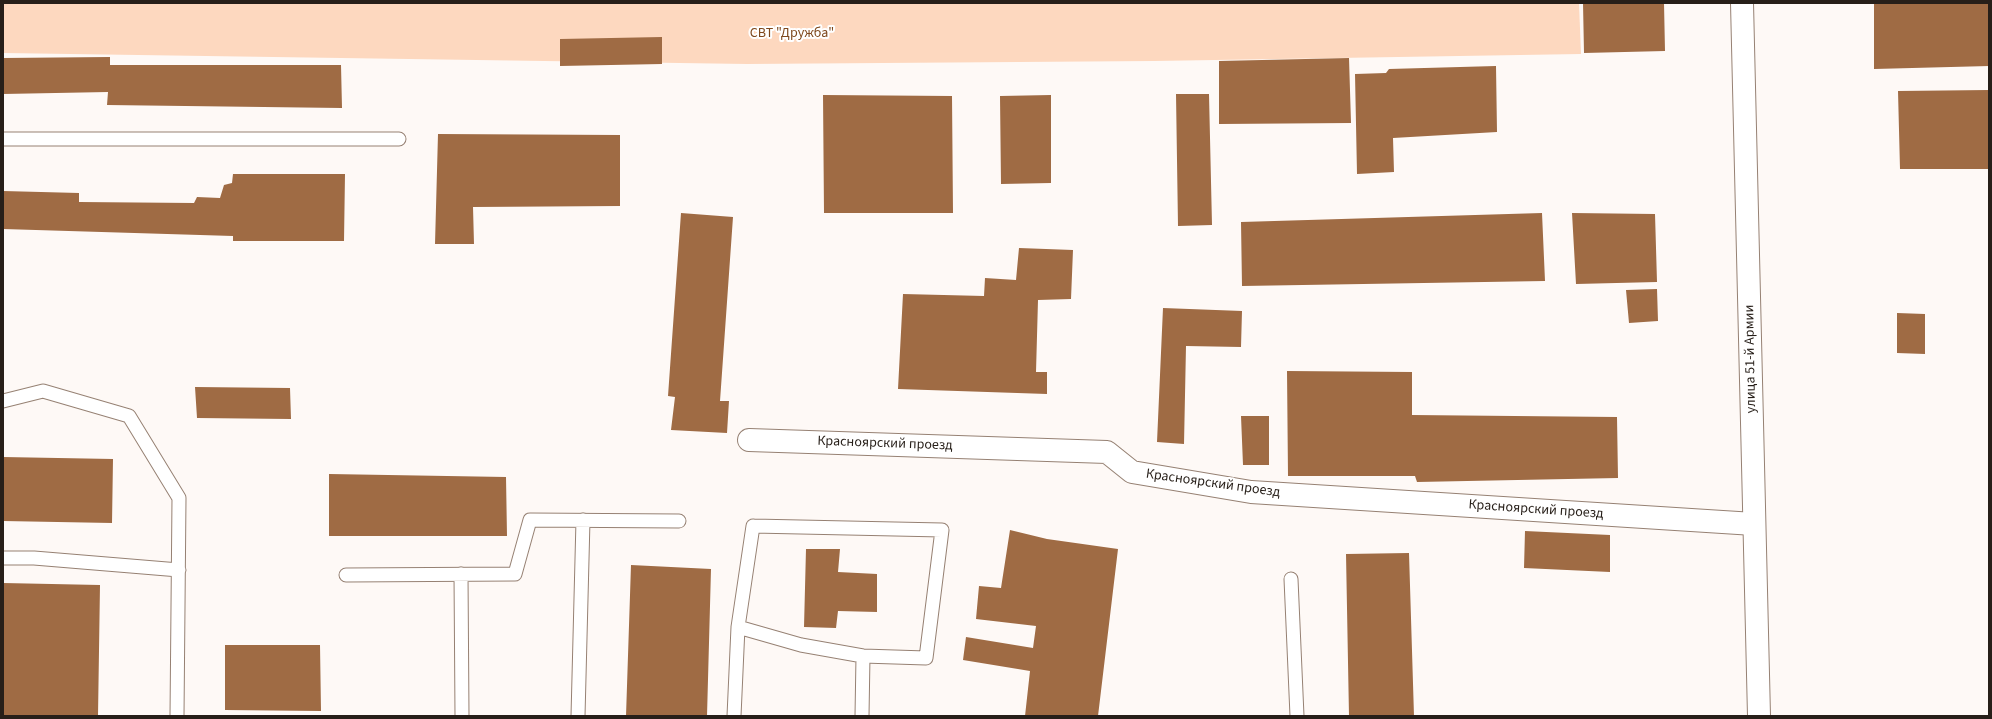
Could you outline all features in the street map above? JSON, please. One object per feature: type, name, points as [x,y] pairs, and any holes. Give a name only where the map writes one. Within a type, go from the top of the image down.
[{"type":"street","name":"улица 51-й Армии","points":[[1742,3],[1759,716]]},
{"type":"street","name":"Красноярский проезд","points":[[749,440],[1107,452],[1132,472],[1250,492],[1754,524]]},
{"type":"lane","points":[[3,139],[399,139]]},
{"type":"lane","points":[[3,401],[43,391],[129,416],[179,498],[178,716]]},
{"type":"lane","points":[[346,575],[515,574],[530,520],[679,522]]},
{"type":"lane","points":[[578,716],[582,520]]},
{"type":"lane","points":[[734,716],[738,627],[753,526],[942,530],[926,658],[863,656],[801,644],[738,627]]},
{"type":"lane","points":[[3,558],[34,558],[179,570]]},
{"type":"lane","points":[[461,574],[462,716]]},
{"type":"lane","points":[[1291,579],[1297,716]]},
{"type":"lane","points":[[862,716],[863,656]]},
{"type":"green space","name":"СВТ \"Дружба\"","points":[[3,3],[1579,3],[1581,54],[1154,61],[747,64],[3,53]]},
{"type":"building","points":[[1583,3],[1664,3],[1665,51],[1584,53]]},
{"type":"building","points":[[1874,3],[1989,3],[1989,66],[1874,69]]},
{"type":"building","points":[[662,37],[662,64],[560,66],[560,39]]},
{"type":"building","points":[[110,57],[110,65],[341,65],[342,108],[107,105],[108,92],[3,94],[3,58]]},
{"type":"building","points":[[1349,58],[1351,123],[1219,124],[1219,61]]},
{"type":"building","points":[[1496,66],[1497,132],[1393,138],[1394,172],[1357,174],[1355,74],[1386,73],[1389,69]]},
{"type":"building","points":[[1989,90],[1989,169],[1900,169],[1898,91]]},
{"type":"building","points":[[1176,94],[1209,94],[1212,225],[1178,226]]},
{"type":"building","points":[[823,95],[952,96],[953,213],[824,213]]},
{"type":"building","points":[[1051,95],[1051,183],[1001,184],[1000,96]]},
{"type":"building","points":[[438,134],[620,135],[620,206],[473,207],[474,244],[435,244]]},
{"type":"building","points":[[233,174],[345,174],[344,241],[233,241],[233,236],[3,229],[3,191],[79,193],[79,202],[194,203],[197,197],[220,198],[224,185],[232,183]]},
{"type":"building","points":[[681,213],[733,217],[720,401],[729,401],[727,433],[671,430],[675,397],[668,396]]},
{"type":"building","points":[[1542,213],[1545,281],[1242,286],[1241,222]]},
{"type":"building","points":[[1572,213],[1655,214],[1657,282],[1576,284]]},
{"type":"building","points":[[1019,248],[1073,250],[1071,299],[1038,300],[1036,372],[1047,372],[1047,394],[898,389],[903,294],[984,296],[985,278],[1016,280]]},
{"type":"building","points":[[1657,289],[1658,321],[1629,323],[1626,290]]},
{"type":"building","points":[[1163,308],[1242,311],[1241,347],[1186,346],[1184,444],[1157,442]]},
{"type":"building","points":[[1897,313],[1925,314],[1925,354],[1897,353]]},
{"type":"building","points":[[1287,371],[1412,372],[1412,415],[1617,417],[1618,478],[1417,482],[1415,476],[1288,476]]},
{"type":"building","points":[[195,387],[290,388],[291,419],[197,418]]},
{"type":"building","points":[[1241,416],[1269,416],[1269,465],[1243,465]]},
{"type":"building","points":[[3,457],[113,459],[112,523],[3,521]]},
{"type":"building","points":[[329,474],[506,477],[507,536],[329,536]]},
{"type":"building","points":[[1010,530],[1047,539],[1118,549],[1098,716],[1025,716],[1030,671],[963,660],[966,637],[1033,648],[1036,626],[976,619],[979,586],[1001,588]]},
{"type":"building","points":[[1525,531],[1610,535],[1610,572],[1524,568]]},
{"type":"building","points":[[806,549],[840,549],[838,572],[877,574],[877,612],[838,611],[836,628],[804,627]]},
{"type":"building","points":[[1409,553],[1414,716],[1349,716],[1346,554]]},
{"type":"building","points":[[631,565],[711,569],[707,716],[626,716]]},
{"type":"building","points":[[3,583],[100,585],[98,716],[3,716]]},
{"type":"building","points":[[225,645],[320,645],[321,711],[225,710]]}]
